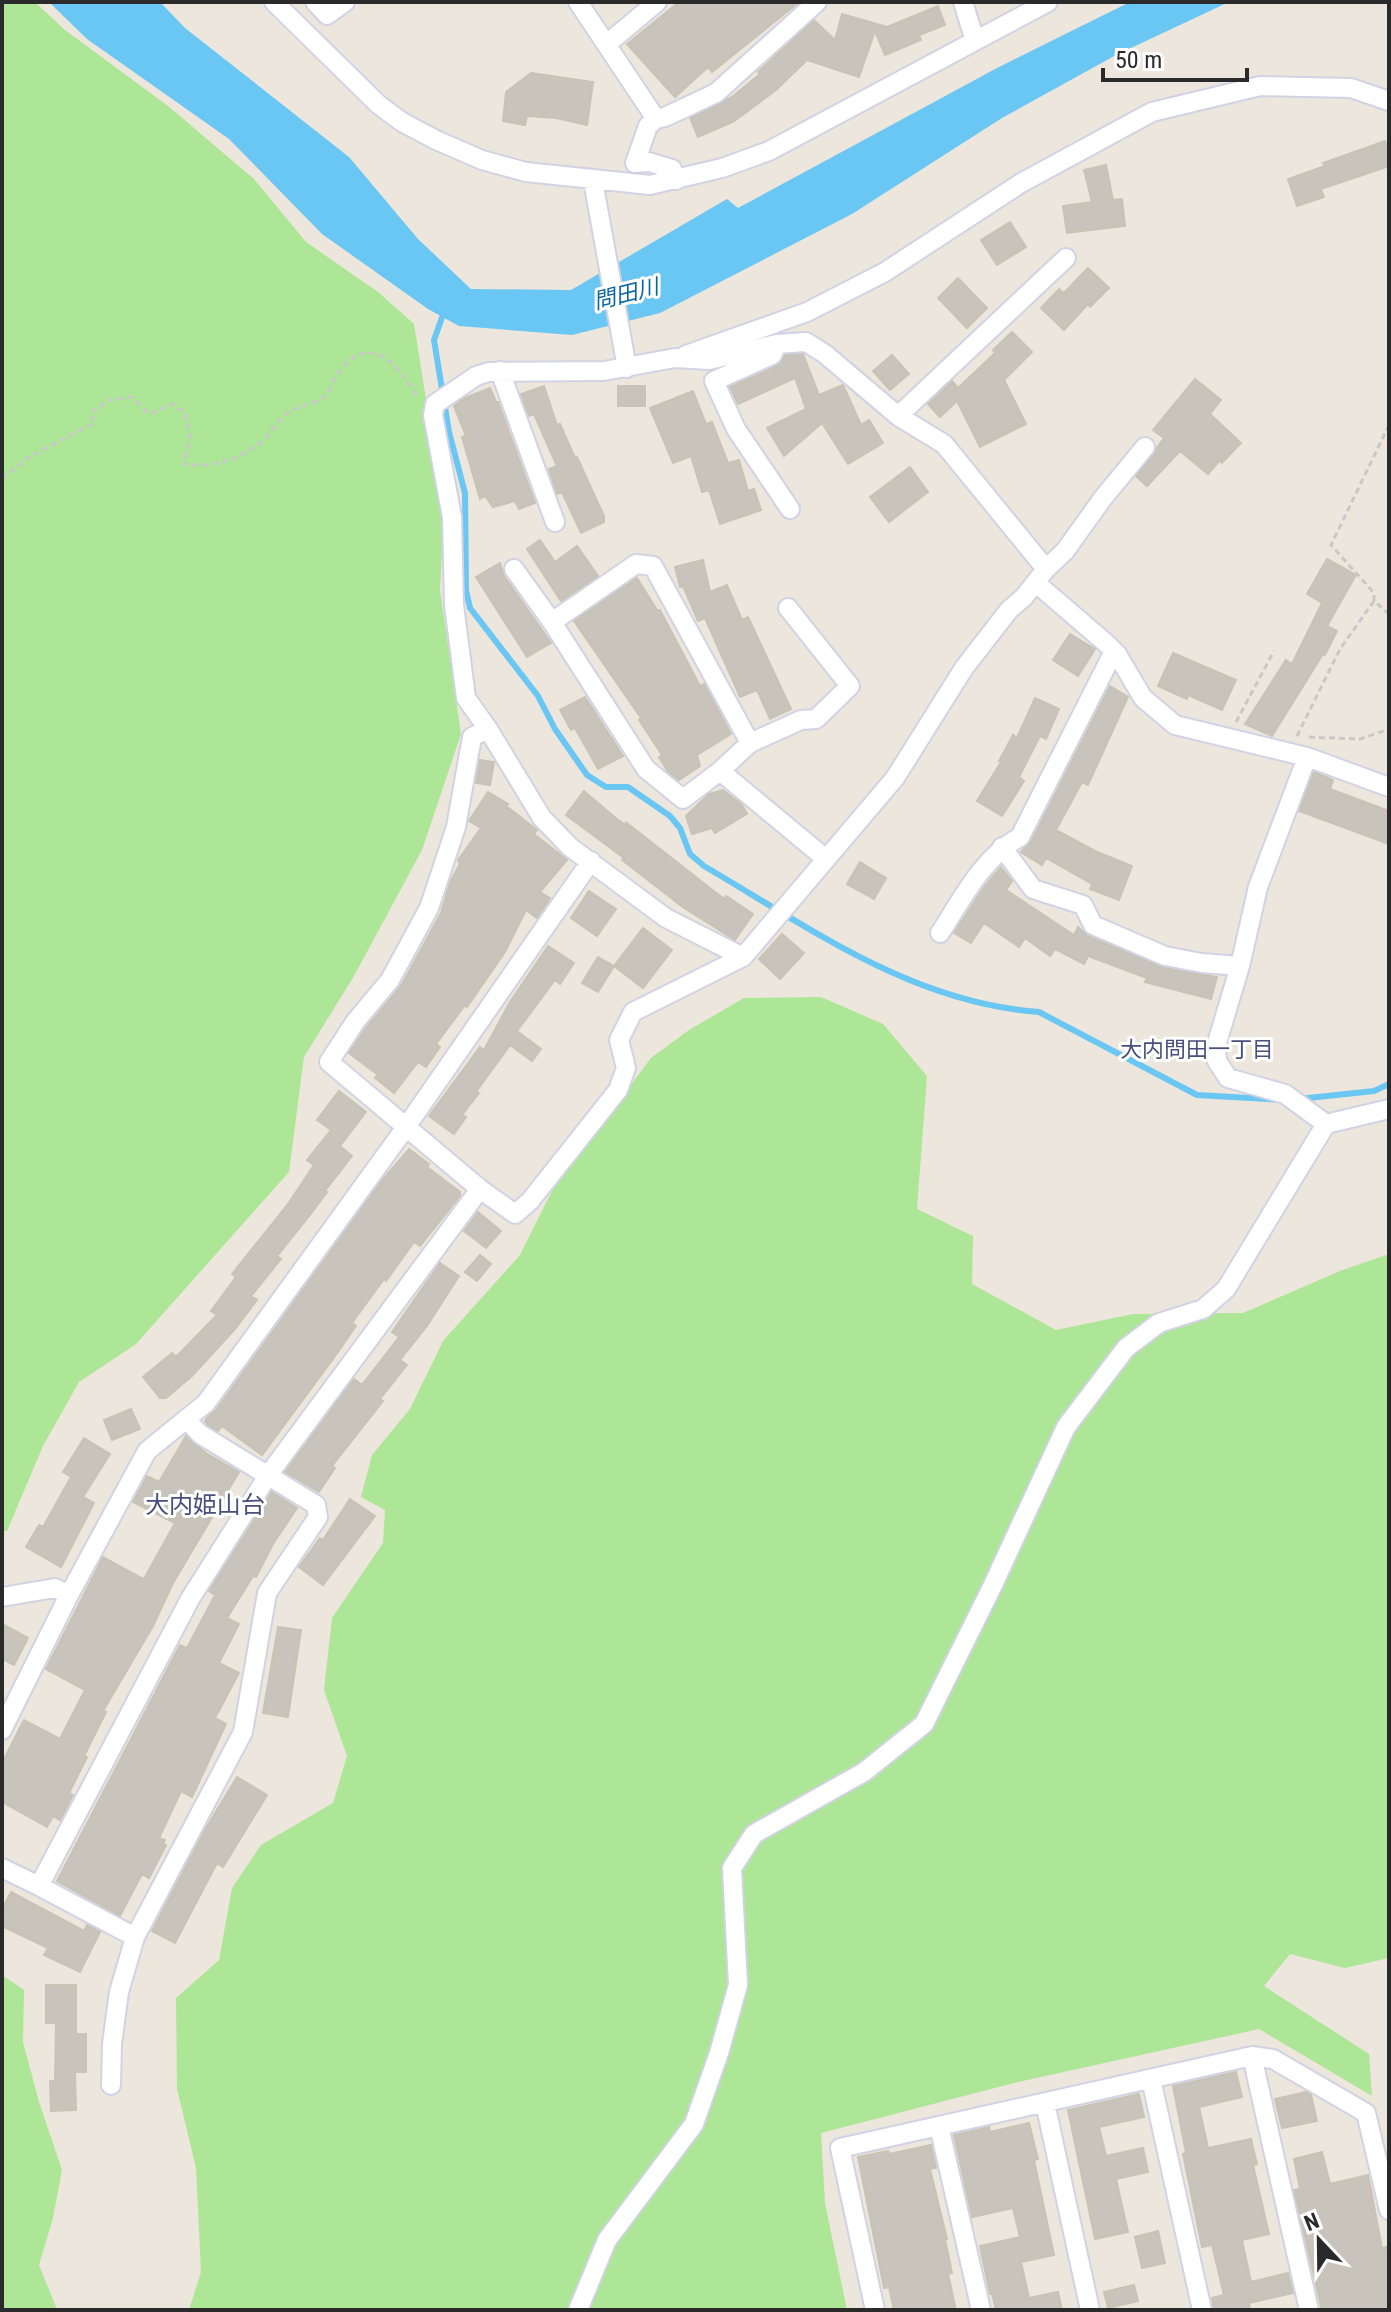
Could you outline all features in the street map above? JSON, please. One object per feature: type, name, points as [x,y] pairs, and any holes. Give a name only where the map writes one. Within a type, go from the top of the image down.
[{"type":"street","points":[[274,2],[379,105],[402,122],[482,160],[594,188],[621,181],[650,185],[676,180],[769,151],[1048,2]]},
{"type":"street","points":[[315,2],[327,15],[345,2]]},
{"type":"street","points":[[578,2],[656,119]]},
{"type":"street","points":[[607,44],[657,2]]},
{"type":"street","points":[[676,180],[672,169],[649,162],[635,163],[648,126],[656,119],[716,93],[817,2]]},
{"type":"street","points":[[963,2],[975,41]]},
{"type":"street","points":[[675,358],[807,312],[885,272],[1021,183],[1152,112],[1260,86],[1351,88],[1389,101]]},
{"type":"street","points":[[594,188],[627,362]]},
{"type":"street","points":[[898,416],[1066,258]]},
{"type":"street","points":[[743,957],[666,918],[570,847],[542,818],[466,698],[454,605],[452,517],[434,409],[476,376],[500,371],[675,358],[709,360],[777,344],[806,342],[825,354],[898,416],[944,444],[1041,576],[1117,654],[1143,698],[1175,725],[1307,757],[1389,787]]},
{"type":"street","points":[[777,344],[772,355],[714,381],[736,429],[790,509]]},
{"type":"street","points":[[500,371],[555,522]]},
{"type":"street","points":[[488,729],[472,737],[456,827],[429,908],[390,980],[355,1022],[329,1062],[480,1189],[515,1214],[530,1201],[618,1090],[626,1068],[619,1040],[633,1012],[743,957],[782,914],[895,778],[973,656],[1009,610],[1065,551],[1145,447]]},
{"type":"street","points":[[552,622],[636,564],[653,566],[750,743]]},
{"type":"street","points":[[514,569],[552,622],[646,769],[683,799],[750,743],[801,720],[816,719],[850,686],[788,608]]},
{"type":"street","points":[[940,933],[973,882],[1002,847],[1020,837],[1110,659],[1117,654]]},
{"type":"street","points":[[1307,757],[1258,887],[1240,966],[1216,1046],[1217,1061],[1228,1078],[1293,1099],[1326,1124]]},
{"type":"street","points":[[720,771],[826,859]]},
{"type":"street","points":[[1002,847],[1033,889],[1083,905],[1093,925],[1165,956],[1240,966]]},
{"type":"street","points":[[2,1730],[69,1595],[147,1451],[206,1403],[406,1127],[591,861]]},
{"type":"street","points":[[578,2310],[607,2240],[694,2124],[719,2053],[738,1985],[732,1868],[754,1834],[864,1772],[924,1724],[1066,1427],[1126,1348],[1159,1323],[1203,1309],[1226,1289],[1326,1124],[1389,1109]]},
{"type":"street","points":[[39,1886],[190,1599],[269,1474],[480,1189]]},
{"type":"street","points":[[111,2085],[112,2044],[119,1992],[135,1937],[243,1732],[267,1593],[318,1517],[316,1505],[200,1434],[187,1420]]},
{"type":"street","points":[[2,1597],[55,1588],[69,1595]]},
{"type":"street","points":[[2,1868],[135,1937]]},
{"type":"street","points":[[1252,2056],[1309,2310]]},
{"type":"street","points":[[875,2310],[840,2148],[1252,2056],[1273,2059],[1366,2113],[1389,2210]]},
{"type":"street","points":[[1151,2079],[1202,2310]]},
{"type":"street","points":[[1045,2103],[1090,2310]]},
{"type":"street","points":[[939,2126],[981,2310]]},
{"type":"path","points":[[2,479],[29,457],[94,423],[91,412],[110,400],[132,397],[149,414],[172,404],[185,412],[190,438],[184,464],[216,464],[236,459],[261,442],[286,414],[326,396],[336,376],[348,362],[365,352],[380,353],[395,365],[434,409]]},
{"type":"path","points":[[1297,736],[1340,649],[1374,601],[1374,593],[1331,545],[1389,425]]},
{"type":"path","points":[[1374,601],[1389,614]]},
{"type":"path","points":[[1226,739],[1274,651]]},
{"type":"path","points":[[1297,736],[1360,739],[1389,729]]},
{"type":"path","points":[[1297,736],[1307,757]]},
{"type":"green space","points":[[2,2],[35,2],[65,30],[168,106],[254,179],[306,242],[378,292],[414,324],[444,511],[440,590],[461,734],[422,850],[354,976],[304,1057],[289,1172],[136,1344],[79,1382],[43,1446],[7,1531],[2,1531]]},
{"type":"green space","points":[[821,997],[883,1024],[927,1076],[917,1209],[973,1236],[972,1284],[1056,1330],[1133,1314],[1243,1313],[1340,1271],[1389,1254],[1389,1958],[1345,1968],[1290,1954],[1264,1986],[1369,2054],[1372,2096],[1259,2029],[1014,2083],[821,2133],[825,2203],[847,2310],[189,2310],[201,2272],[196,2168],[177,2089],[176,1998],[219,1960],[232,1888],[261,1845],[333,1803],[347,1756],[324,1690],[332,1618],[383,1543],[385,1510],[361,1497],[372,1455],[410,1409],[443,1341],[520,1255],[552,1191],[651,1058],[689,1030],[744,998]]},
{"type":"green space","points":[[2,1975],[24,1990],[23,2042],[62,2170],[53,2218],[39,2265],[56,2307],[61,2310],[2,2310]]},
{"type":"water","name":"問田川","points":[[49,2],[160,2],[185,28],[349,157],[418,239],[471,289],[571,290],[727,199],[738,208],[997,68],[1130,2],[1229,2],[1116,55],[1002,118],[852,214],[660,313],[572,335],[459,326],[428,309],[322,234],[229,139],[87,39]]},
{"type":"building","points":[[679,2],[799,2],[712,72],[708,67],[675,97],[627,44]]},
{"type":"building","points":[[938,6],[945,25],[919,35],[921,40],[885,55],[875,31],[859,77],[807,60],[776,90],[733,122],[698,137],[690,118],[732,97],[760,74],[758,72],[814,20],[835,40],[842,14],[887,27]]},
{"type":"building","points":[[531,73],[593,82],[587,125],[527,116],[525,125],[503,121],[506,92]]},
{"type":"building","points":[[1385,141],[1389,166],[1321,189],[1324,197],[1297,206],[1288,179]]},
{"type":"building","points":[[1106,165],[1113,200],[1122,199],[1125,226],[1067,233],[1063,206],[1092,202],[1084,170]]},
{"type":"building","points":[[1010,222],[1026,247],[997,265],[981,240]]},
{"type":"building","points":[[1088,268],[1109,288],[1090,307],[1088,304],[1064,330],[1041,308],[1059,289],[1064,293]]},
{"type":"building","points":[[958,278],[987,308],[967,328],[938,298]]},
{"type":"building","points":[[1012,332],[1032,352],[1004,380],[1026,424],[980,447],[957,401],[940,417],[928,404],[952,381],[958,388]]},
{"type":"building","points":[[803,354],[819,395],[843,385],[861,425],[869,420],[883,443],[848,464],[822,423],[784,456],[767,428],[806,409],[795,378],[738,404],[730,387],[777,366],[785,355]]},
{"type":"building","points":[[892,355],[909,374],[890,390],[873,371]]},
{"type":"building","points":[[1195,379],[1221,400],[1210,414],[1241,443],[1208,474],[1180,451],[1147,486],[1136,476],[1164,438],[1153,430]]},
{"type":"building","points":[[544,386],[557,425],[560,424],[604,516],[604,522],[581,533],[562,492],[557,494],[549,469],[557,466],[534,414],[529,416],[521,394]]},
{"type":"building","points":[[618,386],[645,386],[645,406],[618,406]]},
{"type":"building","points":[[490,388],[535,503],[519,509],[515,501],[493,507],[485,496],[480,499],[462,437],[466,436],[454,406]]},
{"type":"building","points":[[693,391],[706,424],[712,422],[728,463],[739,460],[748,491],[754,489],[761,510],[720,524],[709,490],[702,492],[691,456],[673,463],[650,408]]},
{"type":"building","points":[[910,467],[928,492],[889,522],[870,497]]},
{"type":"building","points":[[540,540],[555,562],[577,546],[598,576],[561,601],[527,549]]},
{"type":"building","points":[[1327,559],[1356,575],[1327,626],[1337,631],[1325,655],[1272,736],[1245,724],[1286,660],[1292,664],[1322,603],[1307,594]]},
{"type":"building","points":[[703,560],[710,592],[727,585],[742,620],[748,617],[791,709],[770,719],[757,690],[740,697],[705,618],[698,621],[683,586],[680,587],[675,567]]},
{"type":"building","points":[[500,563],[504,576],[551,643],[527,657],[476,577]]},
{"type":"building","points":[[637,578],[657,610],[660,610],[700,686],[704,684],[731,734],[697,755],[700,766],[679,780],[668,772],[659,757],[662,755],[639,720],[641,718],[574,621]]},
{"type":"building","points":[[1070,634],[1095,649],[1078,676],[1053,660]]},
{"type":"building","points":[[1173,653],[1236,680],[1222,710],[1158,686]]},
{"type":"building","points":[[1110,686],[1128,697],[1088,785],[1082,782],[1056,830],[1132,866],[1119,900],[1090,889],[1092,884],[1046,858],[1042,865],[1021,852],[1031,842]]},
{"type":"building","points":[[585,697],[623,756],[598,769],[575,728],[571,730],[560,710]]},
{"type":"building","points":[[1035,698],[1059,709],[1046,739],[1040,736],[1019,777],[1024,781],[1002,816],[977,801],[1013,735],[1017,738]]},
{"type":"building","points":[[480,760],[494,762],[490,785],[476,783]]},
{"type":"building","points":[[1314,772],[1333,780],[1330,789],[1389,811],[1389,844],[1299,811]]},
{"type":"building","points":[[723,790],[742,805],[747,814],[715,833],[712,828],[692,834],[686,816],[709,794]]},
{"type":"building","points":[[584,791],[724,899],[726,896],[753,914],[735,940],[684,908],[566,815]]},
{"type":"building","points":[[488,792],[508,804],[506,806],[537,830],[534,834],[567,860],[540,892],[550,898],[537,918],[526,910],[505,952],[467,1007],[465,1005],[436,1044],[440,1047],[426,1067],[418,1062],[394,1093],[375,1078],[378,1075],[349,1053],[401,986],[441,913],[450,882],[460,864],[458,860],[481,828],[469,821]]},
{"type":"building","points":[[860,862],[886,878],[874,899],[847,884]]},
{"type":"building","points":[[1001,867],[1012,881],[1006,890],[1074,935],[1078,927],[1088,936],[1161,967],[1217,977],[1211,999],[1145,982],[1147,978],[1088,956],[1084,964],[1055,949],[1050,956],[1025,938],[1019,947],[984,923],[971,943],[954,933]]},
{"type":"building","points":[[589,891],[616,909],[597,936],[571,918]]},
{"type":"building","points":[[643,928],[672,950],[643,988],[614,966]]},
{"type":"building","points":[[782,934],[804,953],[780,979],[759,959]]},
{"type":"building","points":[[548,946],[574,963],[560,984],[555,980],[517,1031],[541,1049],[532,1061],[510,1045],[476,1092],[479,1093],[462,1115],[466,1117],[454,1134],[429,1116],[480,1047],[484,1050],[510,1002]]},
{"type":"building","points":[[598,957],[614,966],[598,992],[582,983]]},
{"type":"building","points":[[339,1091],[366,1112],[340,1146],[352,1156],[277,1256],[281,1259],[251,1296],[257,1300],[235,1329],[192,1376],[166,1398],[160,1398],[143,1377],[172,1353],[176,1357],[217,1315],[211,1311],[236,1277],[232,1274],[288,1204],[314,1165],[307,1160],[331,1130],[317,1120]]},
{"type":"building","points":[[409,1149],[460,1192],[460,1196],[420,1246],[414,1242],[386,1281],[384,1279],[352,1323],[356,1326],[262,1455],[222,1426],[218,1431],[208,1425],[205,1421],[207,1418],[216,1410],[383,1179]]},
{"type":"building","points":[[478,1212],[501,1231],[486,1248],[464,1231]]},
{"type":"building","points":[[480,1255],[491,1264],[477,1281],[465,1272]]},
{"type":"building","points":[[440,1263],[459,1276],[427,1326],[400,1360],[407,1365],[332,1466],[335,1468],[319,1492],[285,1472],[354,1379],[362,1385],[399,1337],[392,1332]]},
{"type":"building","points":[[131,1409],[140,1429],[112,1440],[104,1420]]},
{"type":"building","points":[[186,1436],[206,1453],[239,1472],[173,1583],[153,1626],[103,1711],[106,1712],[84,1756],[87,1757],[69,1793],[73,1795],[60,1820],[53,1816],[47,1827],[2,1802],[2,1763],[24,1720],[60,1739],[85,1690],[46,1669],[103,1557],[143,1579],[145,1577],[175,1523],[133,1502],[147,1476],[159,1482]]},
{"type":"building","points":[[84,1438],[110,1454],[83,1497],[94,1503],[61,1567],[26,1547],[39,1525],[43,1527],[71,1477],[63,1472]]},
{"type":"building","points":[[272,1492],[297,1508],[256,1577],[253,1576],[227,1618],[239,1624],[219,1663],[239,1673],[215,1718],[226,1724],[192,1797],[181,1791],[159,1838],[165,1840],[163,1844],[166,1845],[149,1878],[142,1874],[120,1916],[57,1881],[180,1645],[187,1648],[215,1595],[209,1591]]},
{"type":"building","points":[[350,1499],[375,1516],[323,1585],[299,1567],[320,1538],[323,1540]]},
{"type":"building","points":[[2,1624],[28,1638],[14,1665],[2,1659]]},
{"type":"building","points":[[278,1627],[301,1630],[288,1717],[263,1713]]},
{"type":"building","points":[[237,1777],[267,1795],[223,1867],[217,1863],[175,1943],[152,1931],[206,1828]]},
{"type":"building","points":[[11,1892],[84,1931],[87,1925],[100,1932],[80,1972],[44,1955],[48,1948],[2,1926],[2,1909]]},
{"type":"building","points":[[46,1985],[76,1985],[76,2034],[86,2034],[86,2072],[75,2072],[76,2110],[51,2111],[50,2081],[55,2081],[56,2023],[46,2023]]},
{"type":"building","points":[[1236,2072],[1242,2097],[1199,2107],[1208,2148],[1251,2139],[1257,2164],[1253,2165],[1269,2234],[1242,2240],[1251,2282],[1288,2273],[1293,2293],[1249,2303],[1250,2310],[1214,2310],[1212,2298],[1224,2295],[1212,2245],[1202,2247],[1173,2086]]},
{"type":"building","points":[[1306,2092],[1311,2095],[1317,2121],[1282,2128],[1275,2099]]},
{"type":"building","points":[[1139,2094],[1144,2117],[1099,2127],[1106,2156],[1143,2148],[1148,2172],[1116,2179],[1128,2232],[1095,2239],[1068,2110]]},
{"type":"building","points":[[1029,2123],[1054,2255],[1021,2262],[1029,2298],[1058,2292],[1062,2310],[996,2310],[980,2246],[1020,2237],[1013,2208],[972,2217],[954,2135],[989,2127],[990,2132]]},
{"type":"building","points":[[931,2145],[936,2168],[930,2169],[947,2239],[952,2273],[948,2274],[956,2310],[894,2310],[889,2287],[884,2288],[858,2157]]},
{"type":"building","points":[[1322,2152],[1330,2184],[1368,2175],[1382,2248],[1386,2247],[1389,2261],[1389,2310],[1322,2310],[1294,2190],[1300,2189],[1294,2159]]},
{"type":"building","points":[[1158,2231],[1165,2263],[1142,2268],[1135,2237]]},
{"type":"building","points":[[1134,2285],[1138,2301],[1108,2308],[1104,2292]]},
{"type":"waterway","points":[[445,309],[434,340],[449,432],[465,493],[466,590],[470,608],[538,696],[555,729],[587,775],[606,787],[628,787],[670,816],[680,828],[690,854],[704,866],[864,959],[948,994],[992,1006],[1039,1012],[1197,1095],[1283,1100]]},
{"type":"waterway","points":[[1299,1099],[1374,1091],[1389,1084]]},
{"type":"district","name":"大内問田一丁目","points":[[1197,1049]]},
{"type":"district","name":"大内姫山台","points":[[205,1505]]}]
